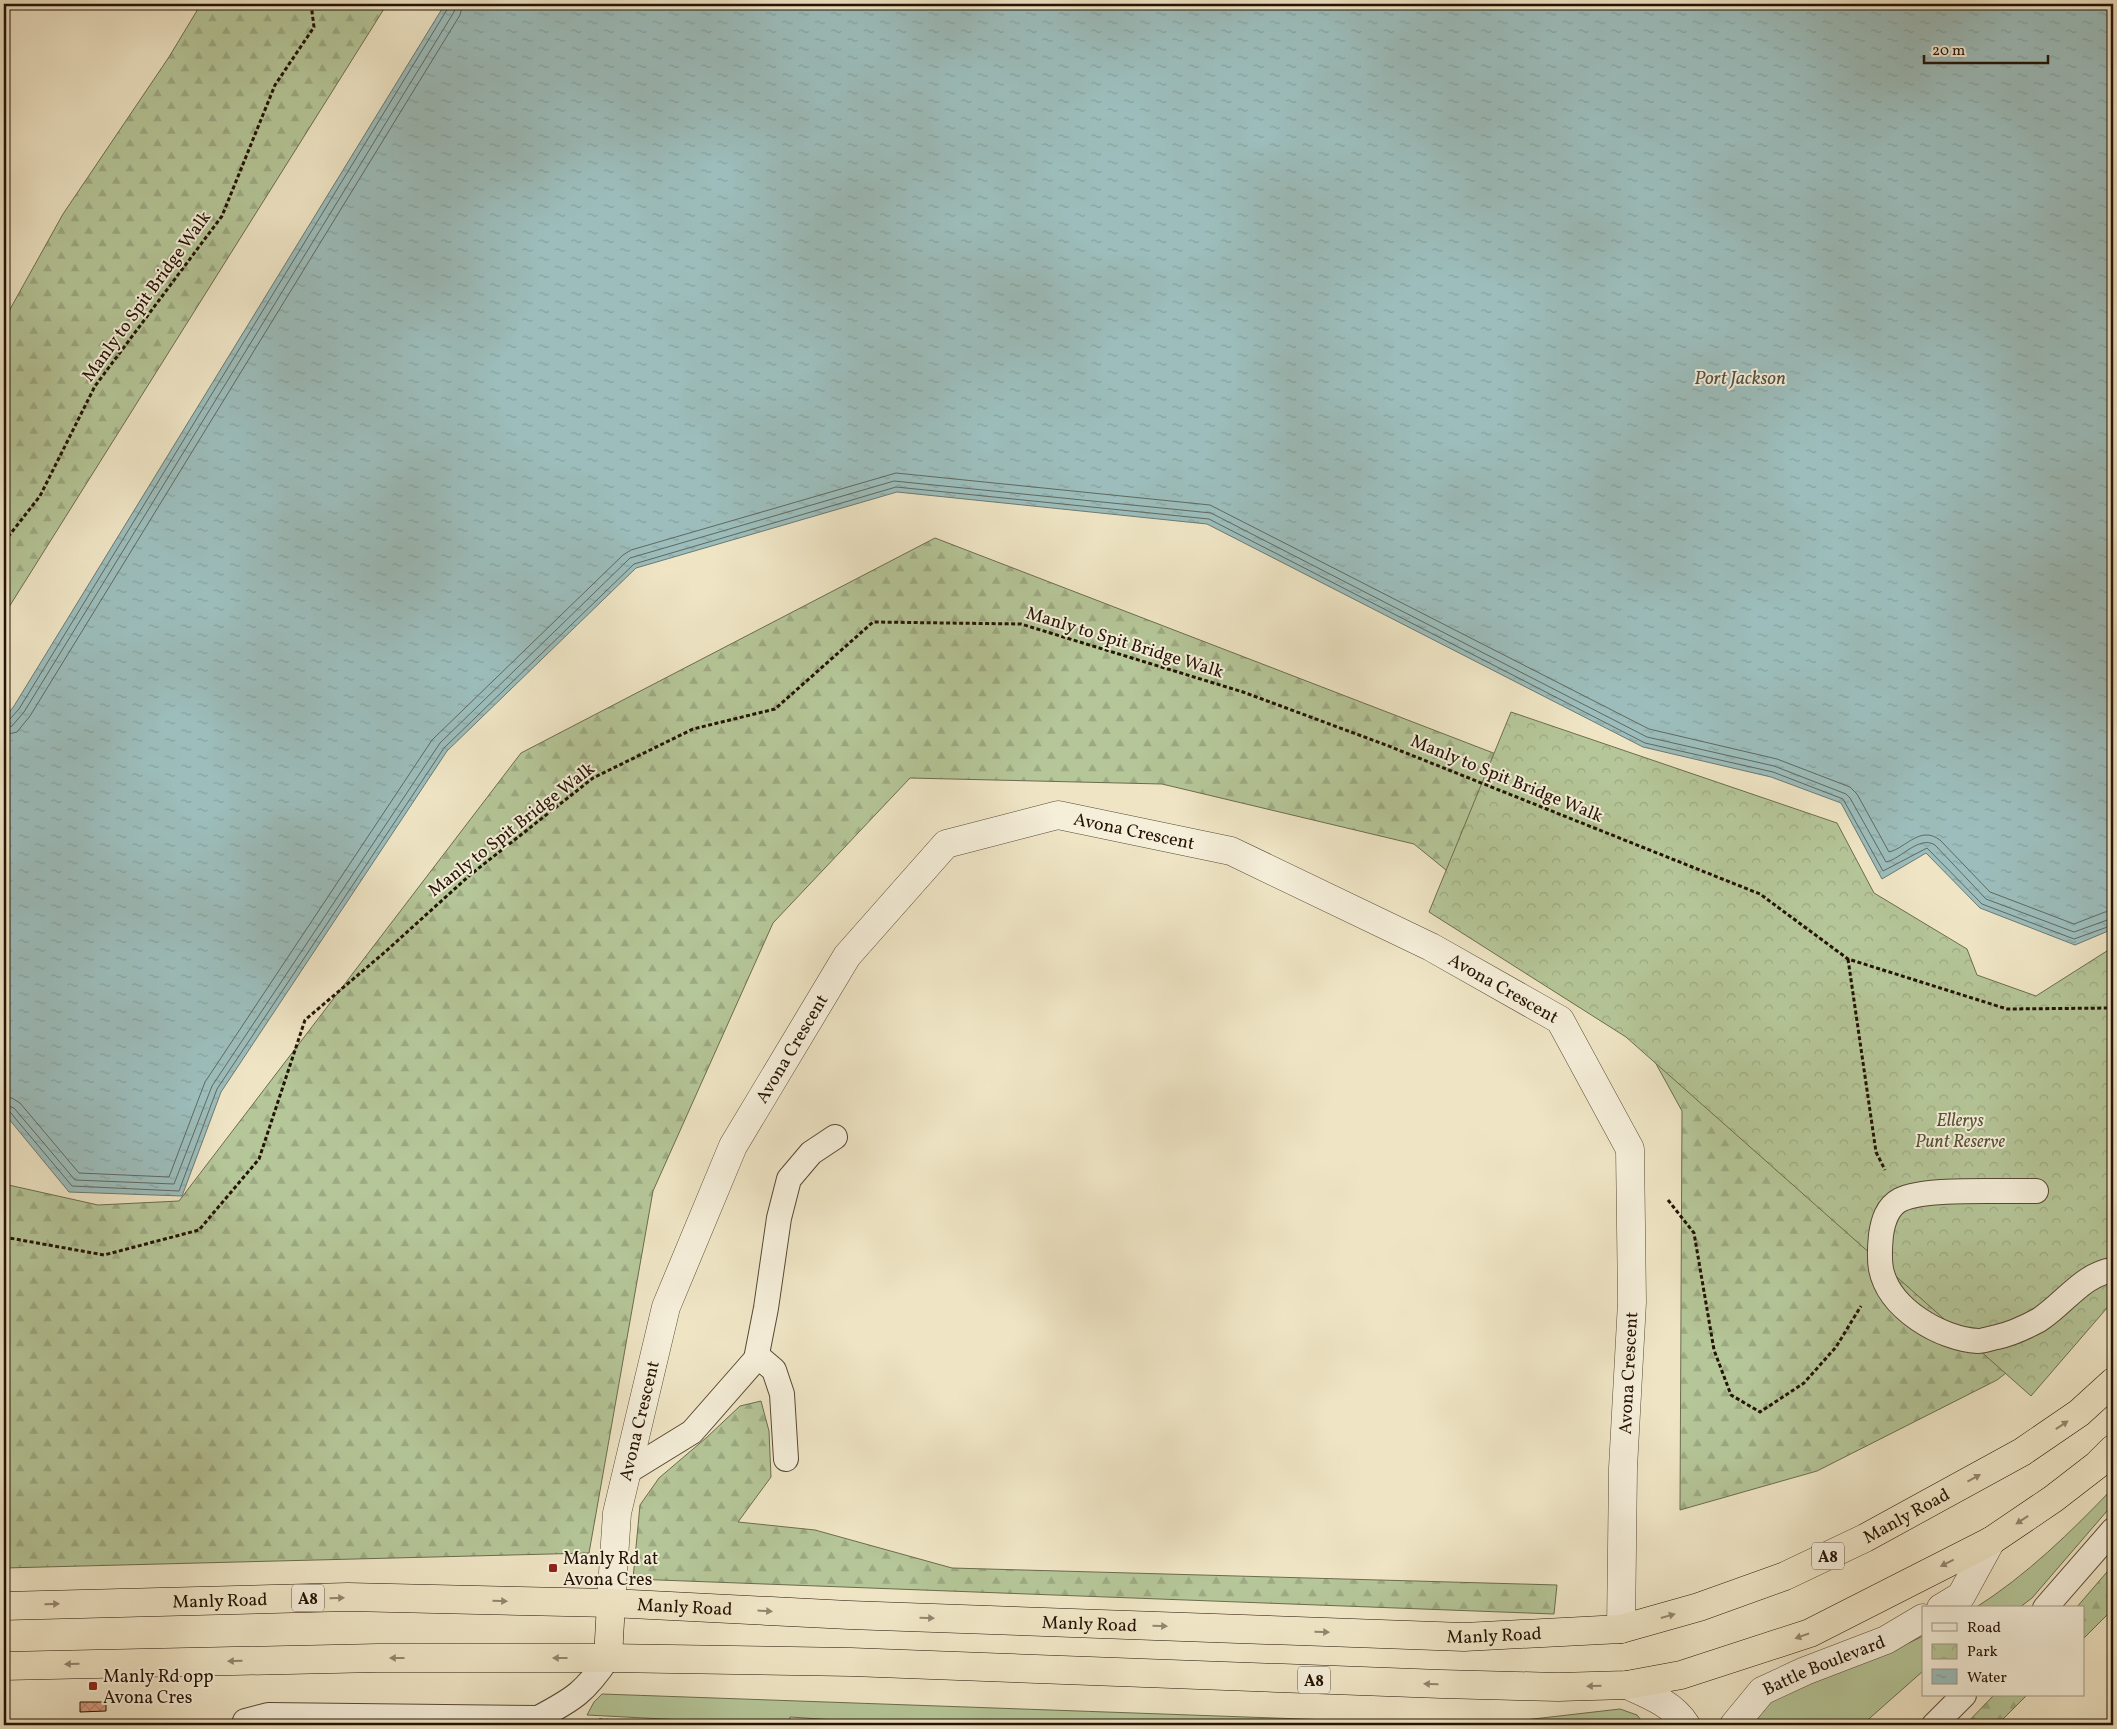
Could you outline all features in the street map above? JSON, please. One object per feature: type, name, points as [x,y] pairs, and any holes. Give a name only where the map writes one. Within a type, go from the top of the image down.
[{"type":"highway","name":"Manly Road","points":[[4,1606],[348,1598],[612,1604],[850,1615],[1464,1638],[1621,1629],[1699,1607],[1785,1576],[1865,1538],[2022,1452],[2079,1413],[2113,1382]]},
{"type":"highway","name":"A8","points":[[4,1666],[378,1658],[608,1658],[851,1662],[1442,1684],[1558,1687],[1627,1686],[1680,1675],[1810,1632],[1991,1541],[2053,1499],[2097,1465],[2113,1449]]},
{"type":"highway","name":"Avona Crescent","points":[[608,1658],[612,1604]]},
{"type":"street","name":"Avona Crescent","points":[[612,1604],[617,1513],[666,1308],[734,1146],[847,956],[946,844],[1058,815],[1232,851],[1431,947],[1560,1020],[1630,1149],[1632,1302],[1623,1468],[1621,1629]]},
{"type":"street","points":[[1944,1606],[1961,1596],[1991,1541]]},
{"type":"street","name":"Battle Boulevard","points":[[1734,1725],[1762,1691],[1805,1671],[1886,1640],[1922,1619]]},
{"type":"street","points":[[1627,1686],[1661,1701],[1682,1719],[1686,1725]]},
{"type":"lane","points":[[627,1472],[692,1432],[756,1359],[766,1308],[779,1218],[789,1178],[812,1153],[834,1137]]},
{"type":"lane","points":[[2036,1191],[1921,1194],[1900,1200],[1889,1210],[1883,1220],[1880,1244],[1881,1269],[1888,1287],[1904,1308],[1924,1324],[1951,1336],[1980,1341],[2008,1334],[2040,1319],[2082,1284],[2102,1271],[2113,1270]]},
{"type":"lane","points":[[756,1359],[760,1358],[774,1370],[782,1394],[786,1460]]},
{"type":"lane","points":[[2047,1606],[2113,1530]]},
{"type":"lane","points":[[245,1721],[268,1715],[538,1718],[570,1701],[592,1683],[608,1658]]},
{"type":"lane","points":[[1934,1725],[1963,1696]]},
{"type":"path","name":"Manly to Spit Bridge Walk","points":[[4,542],[40,496],[95,386],[222,216],[275,85],[314,27],[312,4]]},
{"type":"path","name":"Manly to Spit Bridge Walk","points":[[4,1237],[104,1255],[199,1230],[259,1159],[305,1020],[385,952],[470,875],[593,778],[693,729],[775,708],[874,622],[1021,624],[1243,692],[1386,744],[1760,894],[1848,959],[2008,1009],[2113,1008]]},
{"type":"path","points":[[1848,959],[1876,1152],[1900,1200]]},
{"type":"path","points":[[1630,1171],[1643,1166],[1694,1233],[1714,1350],[1731,1395],[1760,1412],[1804,1383],[1836,1347],[1862,1306],[1888,1287]]},
{"type":"path","points":[[598,1720],[696,1725]]},
{"type":"green space","points":[[201,4],[387,4],[4,615],[4,320],[63,214],[169,57]]},
{"type":"green space","points":[[935,538],[1683,826],[2104,1297],[1997,1380],[1817,1471],[1680,1510],[1682,1111],[1633,1022],[1414,844],[1162,784],[910,778],[773,923],[653,1191],[589,1553],[4,1568],[4,1184],[98,1205],[179,1201],[521,753]]},
{"type":"green space","name":"Ellerys Punt Reserve","points":[[1511,712],[1837,823],[1874,893],[1967,949],[1977,975],[2036,996],[2110,949],[2113,950],[2113,1301],[2031,1396],[1626,1037],[1429,912]]},
{"type":"green space","points":[[761,1401],[769,1431],[771,1477],[738,1522],[815,1530],[952,1568],[1557,1585],[1554,1614],[633,1579],[640,1505],[659,1478],[740,1406]]},
{"type":"green space","points":[[2113,1488],[2113,1504],[2032,1598],[2022,1606],[1978,1606],[2013,1582],[2081,1521]]},
{"type":"green space","points":[[2113,1565],[2113,1609],[2084,1638],[2084,1606],[2078,1606]]},
{"type":"green space","points":[[1922,1636],[1922,1672],[1862,1725],[1755,1725],[1763,1707],[1771,1699],[1886,1654]]},
{"type":"green space","points":[[602,1694],[1358,1721],[1507,1722],[1620,1709],[1637,1715],[1645,1725],[870,1725],[865,1722],[790,1717],[789,1725],[722,1725],[721,1722],[587,1715],[594,1702]]},
{"type":"green space","points":[[1993,1696],[2026,1696],[1997,1725],[1965,1725]]},
{"type":"water","name":"Port Jackson","points":[[445,4],[2113,4],[2113,929],[2075,945],[1980,908],[1926,853],[1882,879],[1841,803],[1771,777],[1643,747],[1207,524],[897,492],[636,568],[447,751],[221,1092],[182,1196],[69,1192],[4,1113],[4,719],[14,706]]},
{"type":"building","points":[[80,1702],[106,1702],[106,1711],[80,1712]]},
{"type":"place","name":"Manly Rd at Avona Cres","points":[[553,1568]]},
{"type":"place","name":"Manly Rd opp Avona Cres","points":[[93,1686]]}]
